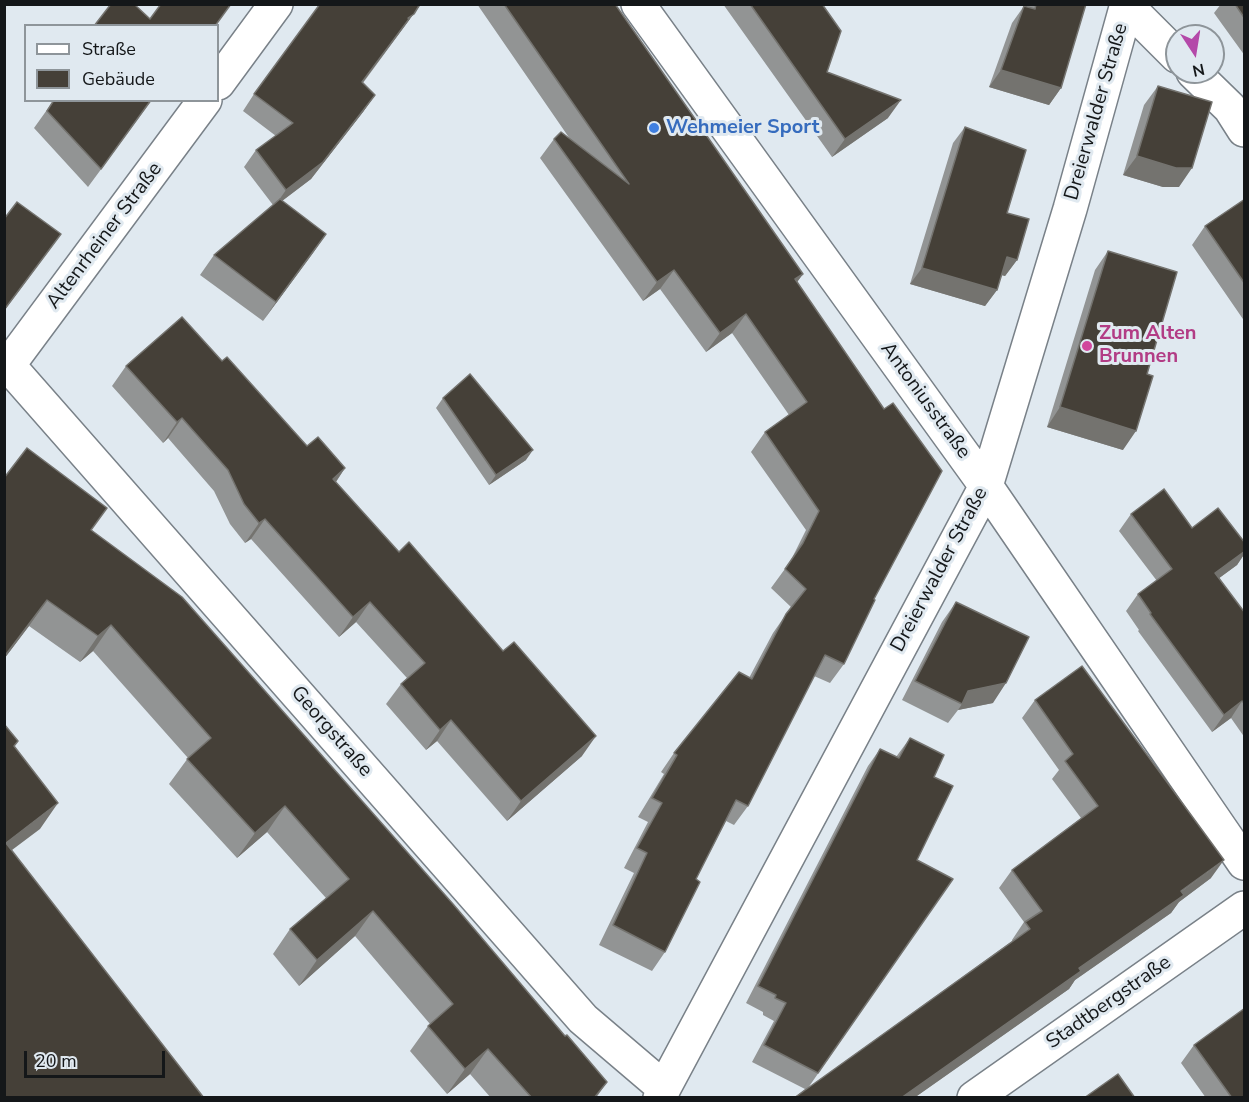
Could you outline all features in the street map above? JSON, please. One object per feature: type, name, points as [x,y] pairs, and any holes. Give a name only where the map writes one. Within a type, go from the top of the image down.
[{"type":"street","points":[[219,82],[276,4]]},
{"type":"street","name":"Antoniusstraße","points":[[638,4],[986,486],[1245,862]]},
{"type":"street","points":[[1127,5],[1165,44]]},
{"type":"street","name":"Dreierwalder Straße","points":[[662,1093],[986,486],[1070,209],[1127,5]]},
{"type":"street","points":[[1205,84],[1230,108],[1245,130]]},
{"type":"street","name":"Altenrheiner Straße","points":[[6,368],[204,102]]},
{"type":"street","name":"Georgstraße","points":[[6,368],[583,1019],[662,1093]]},
{"type":"street","name":"Stadtbergstraße","points":[[974,1098],[1245,908]]},
{"type":"building","points":[[111,4],[134,4],[150,19],[161,4],[231,4],[216,24],[96,24]]},
{"type":"building","points":[[320,4],[420,4],[362,82],[375,95],[323,162],[286,190],[256,150],[293,123],[254,94]]},
{"type":"building","points":[[504,4],[615,4],[803,274],[795,279],[884,409],[893,403],[942,471],[874,599],[844,664],[825,655],[748,806],[736,800],[696,879],[700,882],[665,952],[613,925],[647,853],[637,848],[662,803],[652,798],[677,755],[674,753],[739,672],[752,679],[786,614],[806,589],[785,569],[803,543],[819,511],[765,432],[807,402],[746,314],[720,333],[674,270],[657,282],[554,139],[561,132],[629,184]]},
{"type":"building","points":[[750,4],[822,4],[841,31],[827,72],[901,100],[845,139]]},
{"type":"building","points":[[1036,4],[1086,4],[1061,88],[1001,70],[1024,6],[1035,9]]},
{"type":"building","points":[[1235,4],[1245,4],[1245,19]]},
{"type":"building","points":[[1158,86],[1212,102],[1192,168],[1176,168],[1137,156]]},
{"type":"building","points":[[53,102],[150,102],[101,169],[47,111]]},
{"type":"building","points":[[965,127],[1026,150],[1007,213],[1029,219],[1017,260],[1007,257],[997,290],[922,268]]},
{"type":"building","points":[[280,199],[326,234],[276,302],[214,255]]},
{"type":"building","points":[[1245,199],[1245,284],[1205,226]]},
{"type":"building","points":[[17,202],[61,234],[4,310],[4,219]]},
{"type":"building","points":[[1108,251],[1177,272],[1147,374],[1153,376],[1136,431],[1060,407]]},
{"type":"building","points":[[182,317],[222,361],[227,357],[307,446],[318,437],[345,468],[333,479],[399,552],[409,542],[503,651],[514,642],[596,736],[521,801],[451,720],[440,730],[401,684],[425,663],[370,602],[353,617],[265,519],[259,523],[244,504],[228,470],[182,418],[177,422],[126,366]]},
{"type":"building","points":[[470,374],[533,450],[496,475],[443,398]]},
{"type":"building","points":[[27,448],[107,508],[91,530],[182,597],[453,904],[607,1082],[594,1098],[532,1098],[488,1049],[465,1069],[428,1026],[453,1004],[373,911],[317,960],[290,929],[349,879],[285,806],[255,833],[187,759],[211,738],[111,625],[98,636],[47,600],[4,657],[4,478]]},
{"type":"building","points":[[1164,489],[1192,528],[1218,508],[1245,543],[1245,551],[1215,573],[1245,613],[1245,704],[1242,701],[1224,715],[1150,614],[1138,594],[1172,569],[1131,514]]},
{"type":"building","points":[[956,602],[1029,637],[1006,683],[968,691],[962,704],[915,681]]},
{"type":"building","points":[[1082,666],[1224,860],[1181,891],[1184,895],[1079,968],[1081,971],[901,1098],[794,1098],[1030,929],[1025,922],[1042,911],[1012,870],[1098,806],[1065,761],[1073,754],[1035,700]]},
{"type":"building","points":[[4,724],[18,741],[14,746],[58,803],[6,843],[204,1098],[4,1098]]},
{"type":"building","points":[[910,738],[944,755],[934,777],[953,786],[917,860],[953,879],[818,1073],[764,1045],[786,1003],[758,986],[880,749],[899,758]]},
{"type":"building","points":[[1245,1008],[1245,1098],[1232,1098],[1194,1045]]},
{"type":"building","points":[[1118,1074],[1135,1098],[1084,1098]]},
{"type":"place","name":"Wehmeier Sport","points":[[654,128]]},
{"type":"place","name":"Zum Alten Brunnen","points":[[1087,346]]}]
